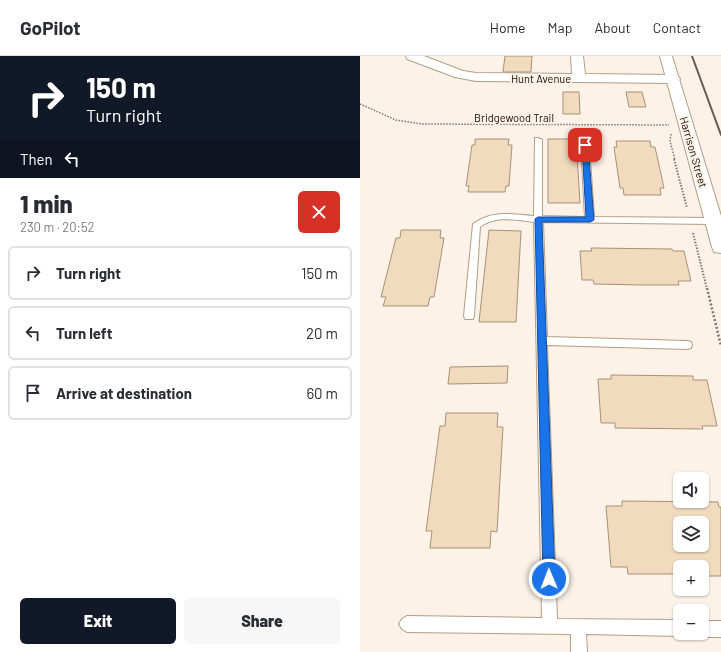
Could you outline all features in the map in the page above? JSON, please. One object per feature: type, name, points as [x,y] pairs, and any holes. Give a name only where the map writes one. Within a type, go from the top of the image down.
[{"type":"street","name":"Hunt Avenue","points":[[412,56],[460,74],[476,77],[673,79]]},
{"type":"street","points":[[577,56],[579,78]]},
{"type":"street","name":"Harrison Street","points":[[666,56],[721,247]]},
{"type":"lane","points":[[538,140],[538,219],[550,626]]},
{"type":"lane","points":[[585,145],[590,220]]},
{"type":"lane","points":[[469,316],[476,226],[482,220],[492,217],[590,220],[713,221]]},
{"type":"lane","points":[[542,341],[687,345]]},
{"type":"lane","points":[[407,624],[673,628]]},
{"type":"lane","points":[[578,626],[579,652]]},
{"type":"lane","points":[[709,629],[721,629]]},
{"type":"path","name":"Bridgewood Trail","points":[[360,104],[396,120],[422,124],[672,125]]},
{"type":"path","points":[[671,130],[670,141],[721,346]]},
{"type":"building","points":[[505,56],[532,56],[531,72],[503,72]]},
{"type":"building","points":[[563,92],[579,92],[580,114],[563,114]]},
{"type":"building","points":[[626,92],[642,92],[646,107],[629,107]]},
{"type":"building","points":[[475,139],[509,139],[508,145],[512,145],[509,186],[506,186],[505,192],[468,192],[469,186],[466,186],[472,145],[475,145]]},
{"type":"building","points":[[548,139],[576,139],[580,203],[548,203]]},
{"type":"building","points":[[616,141],[650,141],[651,147],[655,147],[664,188],[660,188],[661,195],[624,195],[623,188],[620,188],[614,147],[617,147]]},
{"type":"building","points":[[401,230],[441,230],[440,238],[444,238],[434,297],[430,297],[428,306],[383,306],[386,297],[381,297],[396,238],[400,238]]},
{"type":"building","points":[[489,230],[521,231],[516,322],[479,322]]},
{"type":"building","points":[[591,248],[672,249],[673,251],[684,251],[691,281],[678,281],[679,285],[594,284],[593,280],[582,280],[580,251],[592,251]]},
{"type":"building","points":[[508,366],[507,383],[448,384],[450,367]]},
{"type":"building","points":[[611,375],[693,376],[693,380],[707,380],[717,426],[702,426],[703,429],[615,428],[615,423],[601,423],[598,379],[611,379]]},
{"type":"building","points":[[446,413],[498,413],[497,427],[503,427],[497,532],[491,531],[490,548],[430,548],[432,531],[426,531],[440,426],[445,426]]},
{"type":"building","points":[[622,501],[673,502],[673,508],[709,508],[709,502],[718,502],[719,507],[721,507],[721,576],[709,576],[709,560],[673,560],[673,574],[628,574],[627,567],[611,567],[606,506],[622,506]]},
{"type":"railway","points":[[692,56],[721,135]]},
{"type":"route","points":[[549,579],[538,219],[590,220],[585,145]]}]
